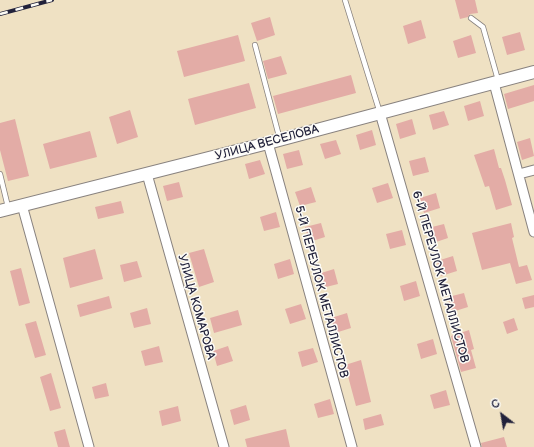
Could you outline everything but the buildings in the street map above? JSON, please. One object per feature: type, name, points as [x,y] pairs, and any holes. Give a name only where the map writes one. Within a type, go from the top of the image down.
[{"type":"street","name":"УЛИЦА ВЕСЕЛОВА","points":[[4,210],[274,141],[534,72]]},
{"type":"street","points":[[496,82],[534,232]]},
{"type":"street","name":"6-Й ПЕРЕУЛОК МЕТАЛЛИСТОВ","points":[[380,113],[476,447]]},
{"type":"street","name":"5-Й ПЕРЕУЛОК МЕТАЛЛИСТОВ","points":[[274,141],[352,447]]},
{"type":"street","points":[[519,174],[534,170]]},
{"type":"street","name":"УЛИЦА КОМАРОВА","points":[[147,174],[224,447]]},
{"type":"street","points":[[22,205],[89,447]]},
{"type":"lane","points":[[345,0],[380,113]]},
{"type":"lane","points":[[471,18],[483,27],[496,82]]},
{"type":"lane","points":[[255,45],[274,141]]},
{"type":"lane","points":[[0,174],[4,210]]},
{"type":"railway","points":[[0,14],[52,0]]}]
